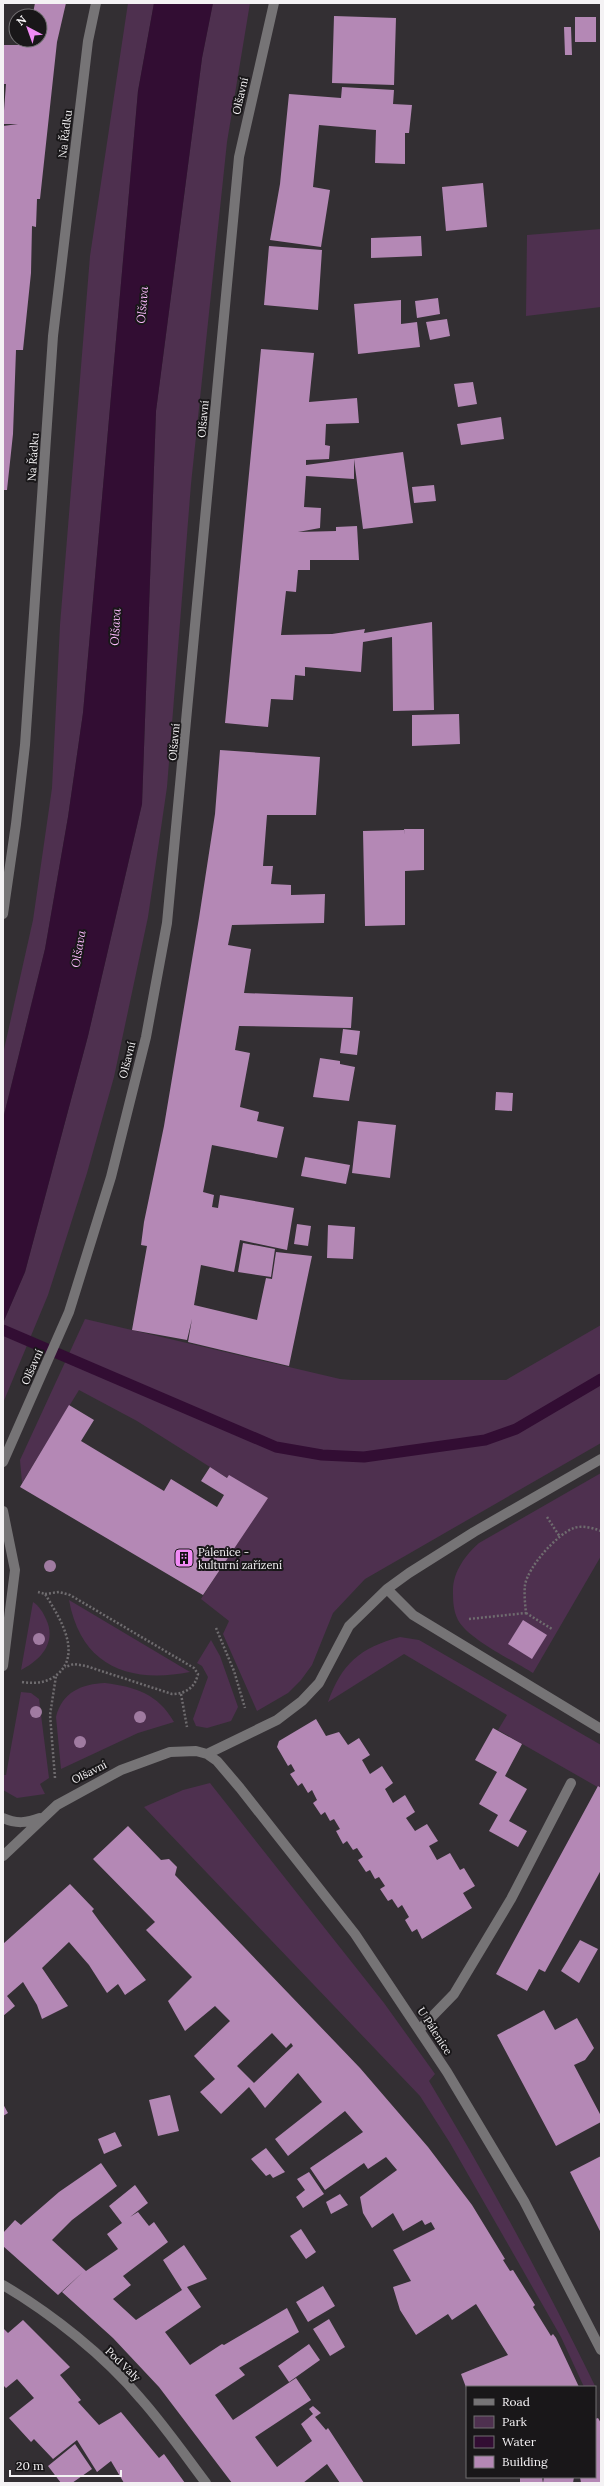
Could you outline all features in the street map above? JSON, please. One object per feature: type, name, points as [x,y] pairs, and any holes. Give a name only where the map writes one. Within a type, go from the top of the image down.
[{"type":"street","name":"Na Řádku","points":[[3,914],[16,824],[25,745],[53,336],[88,41],[96,3]]},
{"type":"street","name":"Olšavní","points":[[3,1462],[69,1312],[113,1170],[146,1037],[167,923],[239,157],[274,3]]},
{"type":"street","points":[[207,1754],[277,1720],[312,1691],[325,1673],[339,1640],[348,1626],[387,1589],[409,1573],[474,1532],[601,1460]]},
{"type":"street","points":[[3,1511],[14,1559],[14,1586],[3,1666]]},
{"type":"street","points":[[387,1589],[413,1615],[601,1729]]},
{"type":"street","name":"Olšavní","points":[[3,1856],[42,1818],[65,1799],[121,1770],[161,1754],[186,1751],[207,1754]]},
{"type":"street","name":"U Pálenice","points":[[207,1754],[225,1769],[355,1934],[420,2029],[524,2201],[601,2350]]},
{"type":"street","points":[[420,2029],[454,1994],[511,1899],[571,1783]]},
{"type":"street","points":[[3,1818],[16,1822],[28,1822],[42,1818]]},
{"type":"street","name":"Pod Valy","points":[[3,2285],[52,2319],[141,2398],[206,2483]]},
{"type":"path","points":[[526,1613],[526,1581],[531,1570],[548,1550],[563,1534],[574,1528],[583,1527],[601,1531]]},
{"type":"path","points":[[14,1586],[45,1594],[59,1592],[70,1595],[194,1668],[198,1674],[197,1681],[190,1689],[181,1694],[172,1694],[86,1666],[74,1664],[65,1666],[56,1675],[41,1683],[18,1681]]},
{"type":"path","points":[[45,1594],[58,1613],[67,1636],[68,1650],[65,1666]]},
{"type":"path","points":[[444,1634],[458,1620],[526,1613],[552,1629]]},
{"type":"path","points":[[216,1628],[234,1671],[245,1707],[248,1734]]},
{"type":"path","points":[[56,1675],[50,1715],[55,1780],[65,1799]]},
{"type":"green space","points":[[128,3],[154,3],[138,91],[83,713],[68,817],[45,949],[3,1119],[3,1054],[33,920],[52,788],[60,625],[90,256]]},
{"type":"green space","points":[[213,3],[250,3],[227,142],[191,484],[167,787],[148,917],[114,1077],[87,1173],[48,1295],[3,1403],[3,1323],[25,1272],[88,1036],[142,804],[156,411],[202,58]]},
{"type":"green space","points":[[601,229],[601,307],[526,316],[527,235]]},
{"type":"green space","points":[[85,1319],[340,1379],[352,1380],[506,1380],[601,1325],[601,1443],[365,1579],[333,1613],[312,1665],[301,1680],[288,1693],[257,1711],[223,1634],[229,1621],[201,1599],[264,1501],[137,1421],[79,1390],[22,1483],[20,1460]]},
{"type":"green space","points":[[601,1473],[601,1556],[533,1673],[481,1642],[463,1627],[456,1616],[454,1609],[453,1590],[455,1577],[469,1552],[479,1543]]},
{"type":"green space","points":[[69,1600],[190,1672],[168,1675],[147,1675],[128,1672],[111,1665],[96,1655],[84,1641],[75,1623]]},
{"type":"green space","points":[[33,1602],[39,1607],[45,1616],[50,1635],[48,1643],[41,1656],[21,1670]]},
{"type":"green space","points":[[400,1637],[419,1640],[601,1745],[601,1789],[498,1730],[507,1715],[404,1654],[328,1702],[333,1688],[346,1667],[354,1659],[374,1646]]},
{"type":"green space","points":[[211,1640],[220,1656],[238,1707],[231,1721],[207,1728],[196,1726],[193,1719],[208,1677],[202,1666],[197,1663]]},
{"type":"green space","points":[[105,1683],[127,1687],[153,1698],[168,1712],[174,1722],[138,1733],[61,1769],[56,1717],[59,1708],[63,1701],[74,1691],[88,1685]]},
{"type":"green space","points":[[21,1692],[31,1693],[39,1699],[49,1778],[40,1784],[45,1794],[17,1798],[3,1790],[3,1775],[6,1775]]},
{"type":"green space","points":[[210,1783],[384,2003],[435,2074],[429,2081],[516,2233],[595,2386],[584,2386],[561,2337],[450,2143],[420,2096],[144,1807],[183,1790]]},
{"type":"water","name":"Olšava","points":[[154,3],[213,3],[202,58],[156,411],[142,804],[88,1036],[25,1272],[3,1323],[3,1119],[45,949],[68,817],[83,713],[138,91]]},
{"type":"building","points":[[35,3],[66,3],[57,42],[40,199],[37,199],[36,227],[32,226],[31,273],[23,350],[16,350],[13,434],[7,490],[3,490],[3,126],[18,124],[3,124],[6,84],[3,84],[3,45],[8,45],[8,48],[48,48],[48,8],[34,8]]},
{"type":"building","points":[[334,16],[396,18],[394,85],[332,83]]},
{"type":"building","points":[[575,17],[596,17],[596,42],[575,42]]},
{"type":"building","points":[[564,27],[571,27],[572,55],[565,55]]},
{"type":"building","points":[[342,87],[394,90],[393,104],[412,105],[409,133],[405,133],[405,164],[375,163],[376,130],[319,125],[313,187],[330,190],[321,247],[270,240],[280,184],[289,94],[341,98]]},
{"type":"building","points":[[483,183],[487,227],[446,231],[442,187]]},
{"type":"building","points":[[421,236],[422,256],[371,258],[371,238]]},
{"type":"building","points":[[269,246],[322,250],[318,310],[264,305]]},
{"type":"building","points":[[438,298],[440,314],[417,318],[415,301]]},
{"type":"building","points":[[401,300],[401,324],[417,322],[420,347],[358,354],[354,304]]},
{"type":"building","points":[[447,319],[450,336],[430,340],[426,322]]},
{"type":"building","points":[[261,349],[314,353],[309,402],[357,398],[359,423],[326,424],[325,445],[330,446],[329,459],[306,460],[306,465],[403,452],[413,523],[363,529],[354,459],[354,479],[306,476],[304,507],[321,508],[320,528],[298,532],[336,531],[336,527],[357,526],[359,560],[310,560],[310,570],[298,570],[296,592],[286,591],[281,635],[332,634],[365,629],[364,633],[432,622],[434,710],[393,711],[392,637],[363,642],[361,672],[305,667],[305,676],[295,675],[293,700],[271,699],[268,727],[225,723]]},
{"type":"building","points":[[473,382],[477,404],[458,407],[454,384]]},
{"type":"building","points":[[501,417],[504,439],[461,445],[457,424]]},
{"type":"building","points":[[434,485],[436,501],[414,503],[412,487]]},
{"type":"building","points":[[459,714],[460,744],[412,746],[412,715]]},
{"type":"building","points":[[220,750],[320,757],[316,815],[267,815],[263,866],[273,866],[271,884],[291,885],[291,895],[325,894],[324,923],[232,925],[228,945],[251,949],[244,993],[353,997],[351,1028],[239,1026],[235,1050],[250,1053],[240,1107],[259,1112],[257,1121],[284,1127],[277,1158],[212,1145],[203,1192],[214,1195],[212,1207],[218,1208],[220,1195],[294,1208],[287,1250],[240,1240],[234,1272],[201,1265],[194,1305],[257,1320],[266,1278],[272,1279],[276,1252],[312,1256],[289,1366],[188,1342],[192,1319],[187,1340],[132,1330],[147,1246],[141,1245],[144,1222],[164,1126],[215,814]]},
{"type":"building","points":[[404,829],[424,829],[424,870],[405,871],[405,925],[365,926],[363,831],[404,830],[405,835]]},
{"type":"building","points":[[343,1029],[360,1031],[357,1055],[340,1053]]},
{"type":"building","points":[[320,1058],[340,1061],[340,1064],[355,1067],[349,1101],[313,1097]]},
{"type":"building","points":[[496,1092],[513,1093],[512,1111],[495,1110]]},
{"type":"building","points":[[358,1121],[396,1125],[390,1178],[352,1173]]},
{"type":"building","points":[[305,1157],[350,1165],[346,1184],[301,1176]]},
{"type":"building","points":[[297,1224],[311,1226],[308,1246],[294,1244]]},
{"type":"building","points":[[328,1225],[355,1227],[353,1259],[327,1258]]},
{"type":"building","points":[[243,1243],[275,1249],[271,1277],[238,1272]]},
{"type":"building","name":"Pálenice - kulturní zařízení","points":[[69,1405],[94,1420],[81,1441],[164,1491],[171,1479],[217,1507],[224,1495],[201,1481],[210,1467],[227,1478],[229,1475],[268,1498],[203,1595],[20,1487]]},
{"type":"building","points":[[523,1620],[547,1635],[532,1659],[508,1644]]},
{"type":"building","points":[[316,1719],[326,1736],[339,1732],[348,1745],[359,1738],[370,1755],[362,1760],[370,1774],[382,1766],[393,1783],[385,1789],[393,1803],[405,1795],[415,1812],[406,1818],[415,1831],[427,1824],[438,1841],[429,1846],[437,1860],[450,1853],[460,1870],[464,1868],[475,1886],[463,1893],[472,1908],[422,1939],[417,1929],[412,1932],[405,1920],[409,1917],[402,1905],[398,1908],[392,1899],[388,1901],[380,1889],[385,1886],[379,1877],[375,1879],[370,1870],[366,1872],[358,1860],[363,1857],[357,1848],[353,1850],[347,1841],[343,1844],[336,1831],[340,1829],[334,1819],[330,1821],[325,1812],[321,1815],[313,1803],[317,1800],[312,1790],[308,1793],[302,1783],[298,1786],[290,1774],[295,1771],[291,1764],[288,1766],[277,1747],[279,1741]]},
{"type":"building","points":[[493,1728],[522,1744],[505,1776],[527,1789],[509,1821],[527,1831],[518,1847],[489,1831],[498,1815],[479,1804],[497,1772],[475,1760]]},
{"type":"building","points":[[598,1786],[601,1788],[601,1870],[545,1972],[539,1969],[527,1991],[496,1974]]},
{"type":"building","points":[[128,1826],[161,1860],[169,1859],[177,1867],[175,1875],[360,2068],[428,2147],[472,2205],[505,2259],[503,2260],[510,2271],[513,2270],[535,2305],[533,2307],[551,2336],[553,2334],[556,2338],[579,2386],[466,2386],[466,2387],[461,2374],[508,2355],[476,2304],[452,2320],[448,2314],[416,2335],[400,2310],[393,2287],[411,2281],[393,2250],[435,2229],[431,2222],[425,2225],[422,2220],[403,2231],[393,2213],[372,2228],[363,2213],[360,2197],[397,2170],[386,2157],[368,2169],[364,2163],[325,2190],[310,2168],[363,2132],[345,2111],[288,2156],[275,2139],[322,2102],[298,2073],[265,2108],[249,2087],[221,2114],[200,2092],[215,2079],[194,2056],[230,2021],[215,2006],[185,2031],[168,2001],[192,1977],[146,1930],[155,1922],[93,1859]],"holes":[[[272,2033],[286,2048],[291,2043],[293,2046],[254,2083],[237,2066]]]},
{"type":"building","points":[[70,1884],[94,1909],[92,1911],[100,1922],[146,1980],[125,1995],[118,1984],[107,1993],[89,1965],[69,1942],[42,1968],[68,2006],[42,2019],[37,2005],[23,1982],[7,1996],[15,2006],[3,2016],[3,1944]]},
{"type":"building","points":[[580,1940],[598,1949],[579,1983],[561,1971]]},
{"type":"building","points":[[544,2010],[555,2030],[577,2018],[594,2048],[585,2060],[574,2065],[601,2116],[601,2122],[556,2146],[497,2035]]},
{"type":"building","points":[[170,2095],[179,2131],[158,2136],[149,2100]]},
{"type":"building","points":[[3,2104],[8,2113],[3,2116]]},
{"type":"building","points":[[115,2132],[122,2146],[104,2154],[98,2139]]},
{"type":"building","points":[[266,2148],[285,2172],[273,2178],[270,2174],[266,2176],[251,2159]]},
{"type":"building","points":[[601,2156],[601,2233],[570,2172]]},
{"type":"building","points":[[101,2163],[117,2186],[72,2220],[52,2240],[86,2271],[118,2249],[107,2234],[122,2223],[109,2206],[135,2185],[148,2203],[130,2217],[138,2212],[149,2226],[154,2222],[168,2242],[123,2276],[131,2285],[113,2299],[136,2320],[182,2290],[163,2260],[184,2245],[207,2279],[187,2287],[201,2307],[165,2332],[190,2365],[222,2344],[224,2345],[287,2308],[299,2332],[239,2368],[245,2375],[215,2395],[233,2420],[296,2378],[311,2400],[255,2437],[277,2467],[312,2441],[301,2424],[313,2414],[309,2409],[313,2406],[321,2413],[315,2417],[326,2430],[328,2428],[364,2483],[340,2483],[327,2464],[303,2483],[232,2483],[159,2387],[113,2338],[62,2292],[83,2272],[58,2295],[3,2246],[3,2233],[15,2220],[21,2225],[59,2192]]},
{"type":"building","points":[[309,2172],[324,2194],[303,2208],[296,2197],[305,2190],[297,2179]]},
{"type":"building","points":[[340,2194],[348,2205],[331,2214],[326,2202]]},
{"type":"building","points":[[301,2229],[316,2252],[306,2259],[290,2236]]},
{"type":"building","points":[[323,2286],[335,2306],[308,2322],[296,2302]]},
{"type":"building","points":[[329,2319],[345,2347],[330,2356],[313,2329]]},
{"type":"building","points":[[23,2320],[70,2367],[60,2375],[81,2400],[78,2402],[99,2425],[121,2412],[159,2458],[164,2454],[185,2483],[124,2483],[111,2461],[97,2472],[77,2440],[53,2459],[34,2439],[31,2442],[9,2418],[34,2398],[17,2379],[6,2388],[3,2385],[3,2328],[8,2333]]},
{"type":"building","points":[[309,2344],[320,2360],[289,2382],[278,2366]]},
{"type":"building","points":[[598,2418],[601,2423],[601,2483],[581,2483],[580,2478],[596,2478],[596,2419]]},
{"type":"building","points":[[75,2444],[92,2469],[72,2483],[61,2483],[48,2466]]},
{"type":"building","points":[[520,2478],[542,2478],[543,2483],[520,2483]]},
{"type":"building","points":[[544,2478],[574,2478],[573,2483],[543,2483]]},
{"type":"waterway","points":[[3,1330],[276,1447],[322,1455],[364,1457],[485,1440],[516,1429],[601,1379]]},
{"type":"place","name":"Pálenice - kulturní zařízení","points":[[184,1558]]}]
